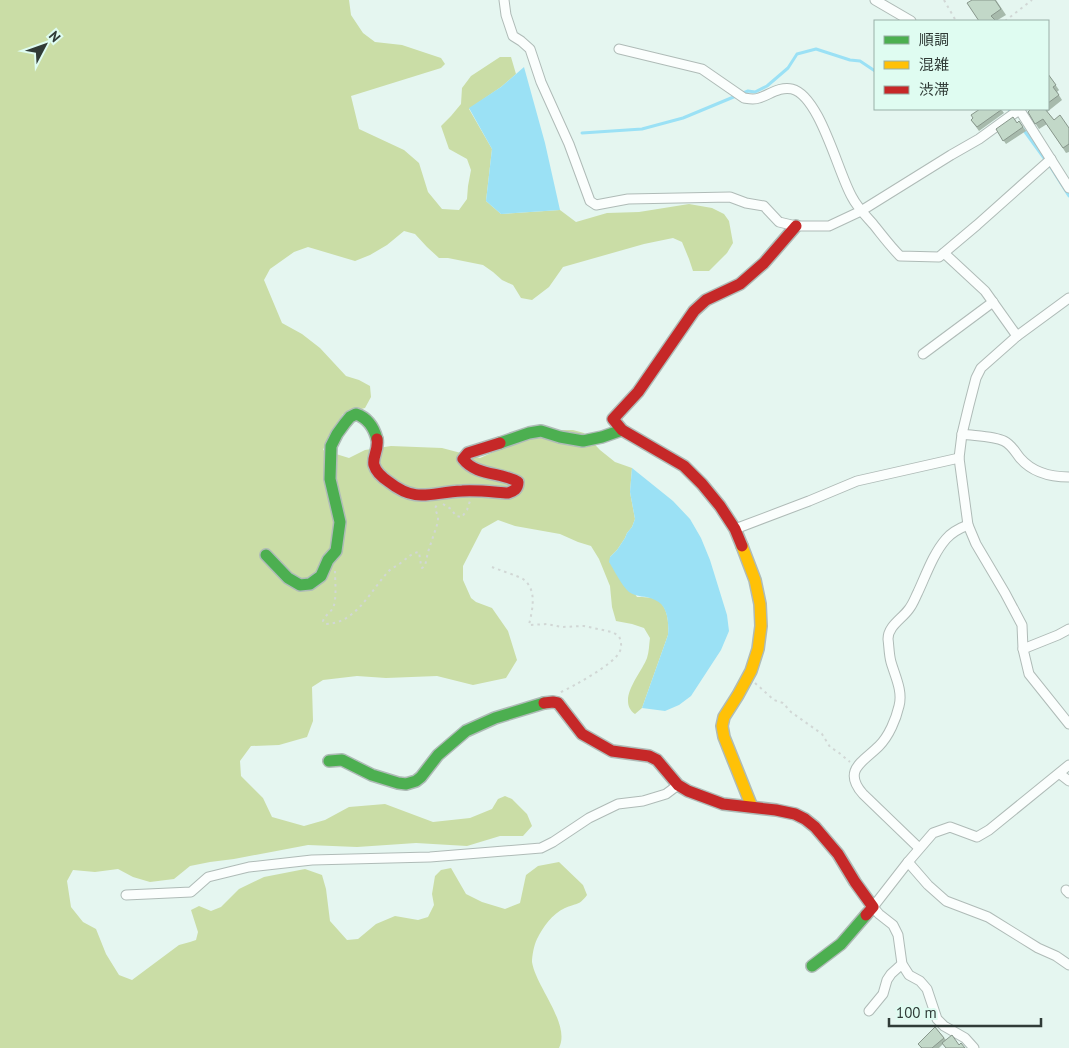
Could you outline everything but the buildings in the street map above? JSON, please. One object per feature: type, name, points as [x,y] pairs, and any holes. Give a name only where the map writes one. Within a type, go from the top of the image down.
[{"type":"street","points":[[875,0],[909,20]]},
{"type":"street","points":[[507,1],[506,15],[513,36],[530,49],[541,82],[569,144],[590,201],[596,205],[628,199],[730,197],[746,203],[764,206],[779,222],[796,226],[829,226],[861,211],[979,139],[1018,110]]},
{"type":"street","points":[[619,48],[702,68],[741,96],[752,100],[783,89],[791,89],[799,93],[822,124],[851,197],[900,256],[939,257],[1051,159]]},
{"type":"street","points":[[1020,110],[1067,182]]},
{"type":"street","points":[[752,807],[724,737],[722,726],[724,717],[751,671],[758,648],[761,626],[760,604],[755,580],[735,529],[702,484],[684,466],[622,430],[613,419],[638,392],[694,311],[706,300],[740,284],[764,263],[796,226]]},
{"type":"street","points":[[944,253],[985,291],[1017,336]]},
{"type":"street","points":[[1069,298],[1017,336],[981,368],[976,378],[962,434],[959,458],[968,525],[976,544],[1022,625],[1023,648],[1029,674],[1069,724]]},
{"type":"street","points":[[923,354],[993,302]]},
{"type":"street","points":[[266,555],[288,578],[300,585],[310,584],[321,576],[328,560],[336,551],[340,522],[330,479],[331,446],[337,434],[350,417],[356,414],[363,417],[370,424],[376,437],[378,446],[373,461],[374,468],[397,488],[416,496],[455,491],[514,492],[518,487],[518,482],[513,478],[473,468],[465,463],[463,459],[468,453],[541,430],[560,437],[583,441],[622,430]]},
{"type":"street","points":[[962,434],[999,439],[1014,448],[1019,457],[1030,466],[1053,476],[1069,477]]},
{"type":"street","points":[[735,529],[856,481],[959,458]]},
{"type":"street","points":[[919,848],[858,789],[855,784],[854,775],[860,762],[886,737],[900,706],[901,696],[891,660],[888,639],[889,631],[910,608],[939,548],[948,537],[968,525]]},
{"type":"street","points":[[1023,648],[1069,629]]},
{"type":"street","points":[[329,761],[342,760],[372,775],[406,784],[416,781],[421,777],[438,755],[466,731],[495,718],[547,702],[558,703],[582,734],[612,751],[649,756],[657,760],[678,785],[688,791],[723,804],[786,812],[806,819],[838,854],[873,907],[893,925],[898,935],[902,964],[909,975],[920,981],[926,988],[937,1019],[944,1026],[965,1038],[974,1048]]},
{"type":"street","points":[[812,966],[841,944],[933,833],[950,827],[978,837],[1069,765]]},
{"type":"street","points":[[1060,774],[1069,781]]},
{"type":"street","points":[[126,895],[191,892],[208,877],[249,867],[312,860],[430,857],[541,848],[589,818],[618,804],[643,801],[666,794],[678,785]]},
{"type":"street","points":[[908,862],[928,885],[946,901],[988,917],[1069,965]]},
{"type":"street","points":[[869,1011],[883,994],[891,974],[902,964]]},
{"type":"path","points":[[944,0],[955,20]]},
{"type":"path","points":[[1006,20],[1032,0]]},
{"type":"path","points":[[335,571],[334,606],[325,616],[323,621],[325,624],[344,621],[366,600],[388,571],[414,553],[419,552],[422,568],[425,566],[438,522],[435,508],[438,504],[443,503],[456,516],[462,517],[470,502],[470,491]]},
{"type":"path","points":[[492,567],[523,580],[530,589],[533,599],[528,626],[546,624],[562,628],[584,626],[612,632],[619,636],[620,652],[612,661],[579,683],[556,694],[553,702]]},
{"type":"path","points":[[748,677],[774,700],[783,703],[791,712],[822,734],[830,747],[856,768]]},
{"type":"green space","points":[[0,0],[349,0],[351,15],[363,33],[375,42],[402,45],[441,58],[445,64],[441,68],[351,96],[359,129],[404,150],[419,163],[428,192],[442,209],[459,210],[467,199],[471,170],[467,159],[449,149],[441,126],[461,104],[462,88],[471,76],[500,57],[511,57],[516,74],[469,109],[492,149],[486,201],[501,214],[560,210],[576,222],[607,213],[639,212],[689,204],[712,208],[724,214],[729,221],[733,243],[727,253],[709,271],[693,271],[682,242],[673,238],[644,244],[563,267],[549,287],[532,300],[521,298],[513,285],[502,280],[483,265],[439,258],[415,234],[404,231],[387,245],[355,261],[308,247],[294,252],[270,269],[264,280],[282,323],[302,334],[320,348],[346,376],[370,386],[371,397],[365,408],[343,414],[329,435],[323,450],[349,458],[365,450],[391,446],[442,448],[480,458],[554,430],[573,430],[584,433],[615,462],[632,468],[630,492],[635,519],[625,538],[610,557],[637,597],[653,598],[661,603],[666,611],[668,626],[668,635],[642,708],[635,714],[628,702],[629,694],[647,658],[650,638],[644,628],[616,621],[612,607],[610,586],[599,559],[591,546],[560,534],[515,526],[498,520],[482,529],[463,566],[463,580],[471,598],[492,608],[508,631],[517,660],[506,678],[473,685],[437,676],[386,678],[357,676],[323,680],[312,687],[313,721],[307,737],[279,745],[251,746],[240,761],[241,776],[263,798],[272,817],[304,826],[325,820],[349,807],[385,804],[433,822],[470,818],[492,809],[498,799],[505,796],[512,799],[527,814],[532,826],[523,836],[500,836],[467,846],[416,843],[357,847],[308,845],[190,866],[174,879],[150,882],[133,877],[118,869],[95,872],[73,870],[67,881],[71,907],[83,922],[96,929],[106,954],[119,975],[132,980],[179,945],[196,940],[198,932],[191,910],[199,906],[211,911],[221,907],[239,889],[264,877],[305,869],[322,875],[326,889],[330,921],[347,940],[358,939],[376,924],[395,916],[418,920],[428,917],[434,905],[432,894],[435,876],[441,870],[451,868],[466,894],[482,902],[505,909],[520,903],[526,875],[538,866],[559,862],[583,885],[587,895],[579,903],[565,908],[552,917],[539,934],[533,954],[532,962],[535,972],[557,1017],[561,1038],[559,1048],[0,1048]]},
{"type":"water","points":[[524,67],[545,143],[560,210],[501,214],[486,201],[492,149],[469,108],[501,87]]},
{"type":"water","points":[[632,468],[673,501],[690,519],[701,538],[710,560],[727,615],[729,631],[721,650],[691,696],[679,705],[665,711],[642,708],[668,635],[668,620],[665,610],[655,600],[629,592],[609,562],[610,557],[625,538],[635,519],[630,492]]},
{"type":"waterway","points":[[582,133],[642,129],[683,118],[748,91],[755,92],[767,86],[788,68],[797,54],[816,49],[850,60],[860,61],[874,70]]},
{"type":"waterway","points":[[1023,129],[1044,158]]},
{"type":"waterway","points":[[1050,166],[1069,196]]},
{"type":"traffic: fast","points":[[266,555],[288,578],[300,585],[310,584],[321,576],[328,560],[336,551],[340,522],[330,479],[331,446],[345,423],[356,414],[370,424],[377,439]]},
{"type":"traffic: fast","points":[[500,443],[541,431],[583,441],[622,430]]},
{"type":"traffic: fast","points":[[329,761],[342,760],[372,775],[406,784],[416,781],[421,777],[438,755],[466,731],[495,718],[544,703]]},
{"type":"traffic: fast","points":[[812,966],[841,944],[866,915]]},
{"type":"traffic: slow","points":[[742,546],[755,580],[760,604],[761,626],[758,649],[751,671],[724,717],[722,726],[724,737],[752,807]]},
{"type":"traffic: jam","points":[[742,546],[735,529],[720,506],[684,466],[622,430],[613,419],[638,392],[694,311],[706,300],[740,284],[764,263],[796,226]]},
{"type":"traffic: jam","points":[[377,439],[374,459],[375,468],[384,479],[399,489],[416,495],[468,491],[508,493],[514,490],[518,482],[482,471],[468,464],[463,459],[468,453],[500,443]]},
{"type":"traffic: jam","points":[[544,703],[558,703],[582,734],[612,751],[649,756],[657,760],[678,785],[688,791],[723,804],[776,810],[795,814],[805,819],[815,827],[838,854],[873,907],[866,915]]}]
